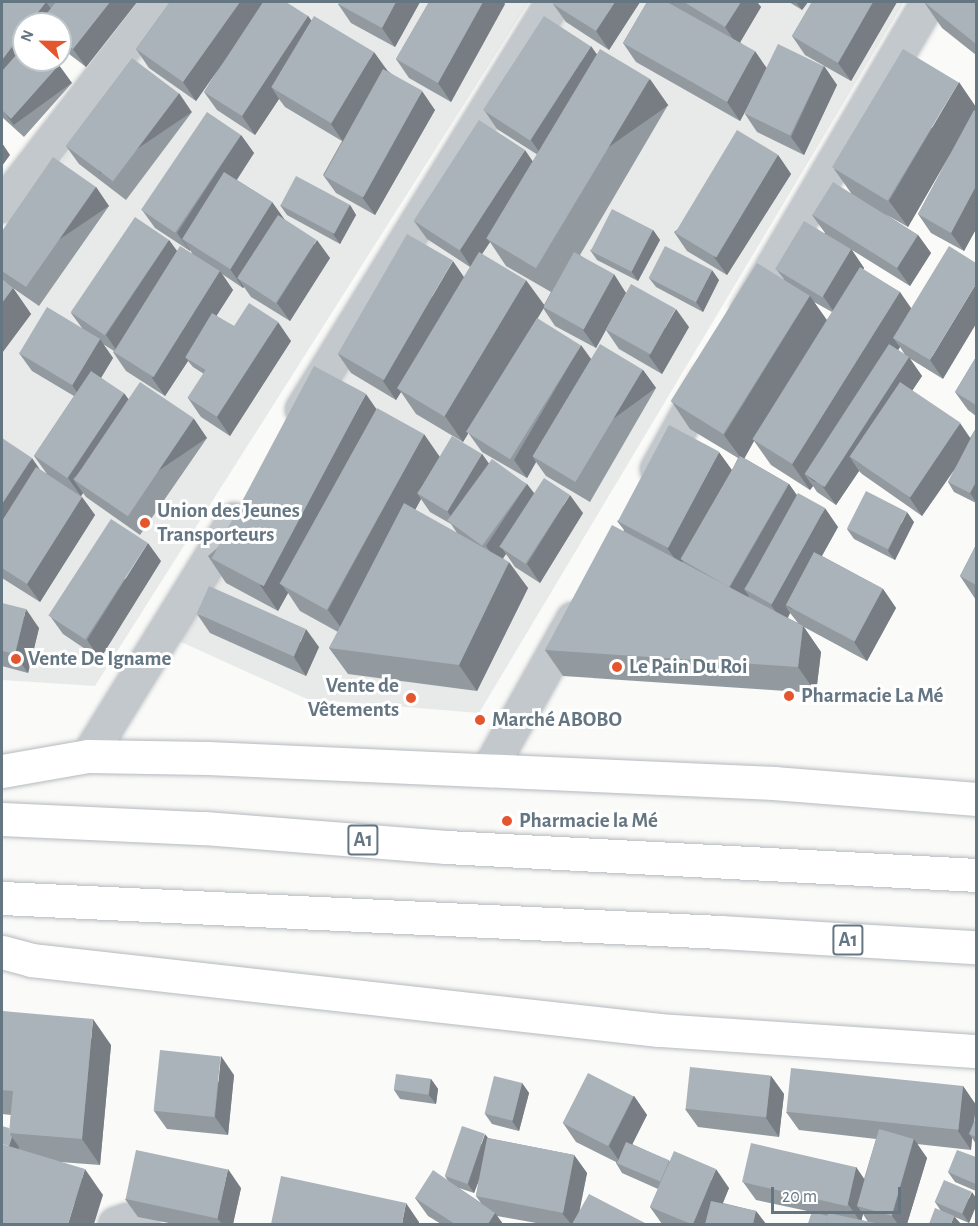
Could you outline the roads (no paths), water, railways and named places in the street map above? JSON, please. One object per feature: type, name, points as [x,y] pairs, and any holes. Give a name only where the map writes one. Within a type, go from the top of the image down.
[{"type":"main road","points":[[2,771],[88,756],[208,758],[774,783],[976,799]]},
{"type":"main road","name":"A1","points":[[2,819],[204,828],[446,847],[976,875]]},
{"type":"main road","name":"A1","points":[[2,898],[697,931],[976,947]]},
{"type":"main road","points":[[2,952],[31,960],[659,1030],[976,1051]]},
{"type":"street","points":[[2,205],[159,2]]},
{"type":"street","points":[[289,430],[552,2]]},
{"type":"street","points":[[643,493],[726,345],[928,2]]},
{"type":"street","points":[[88,756],[251,491]]},
{"type":"street","points":[[489,769],[586,595]]},
{"type":"street","points":[[115,1224],[127,1220],[143,1224]]},
{"type":"place","name":"Union des Jeunes Transporteurs","points":[[145,523]]},
{"type":"place","name":"Vente De Igname","points":[[16,659]]},
{"type":"place","name":"Le Pain Du Roi","points":[[617,667]]},
{"type":"place","name":"Pharmacie La Mé","points":[[789,696]]},
{"type":"place","name":"Vente de Vêtements","points":[[411,698]]},
{"type":"place","name":"Marché ABOBO","points":[[480,720]]},
{"type":"place","name":"Pharmacie la Mé","points":[[507,821]]}]
